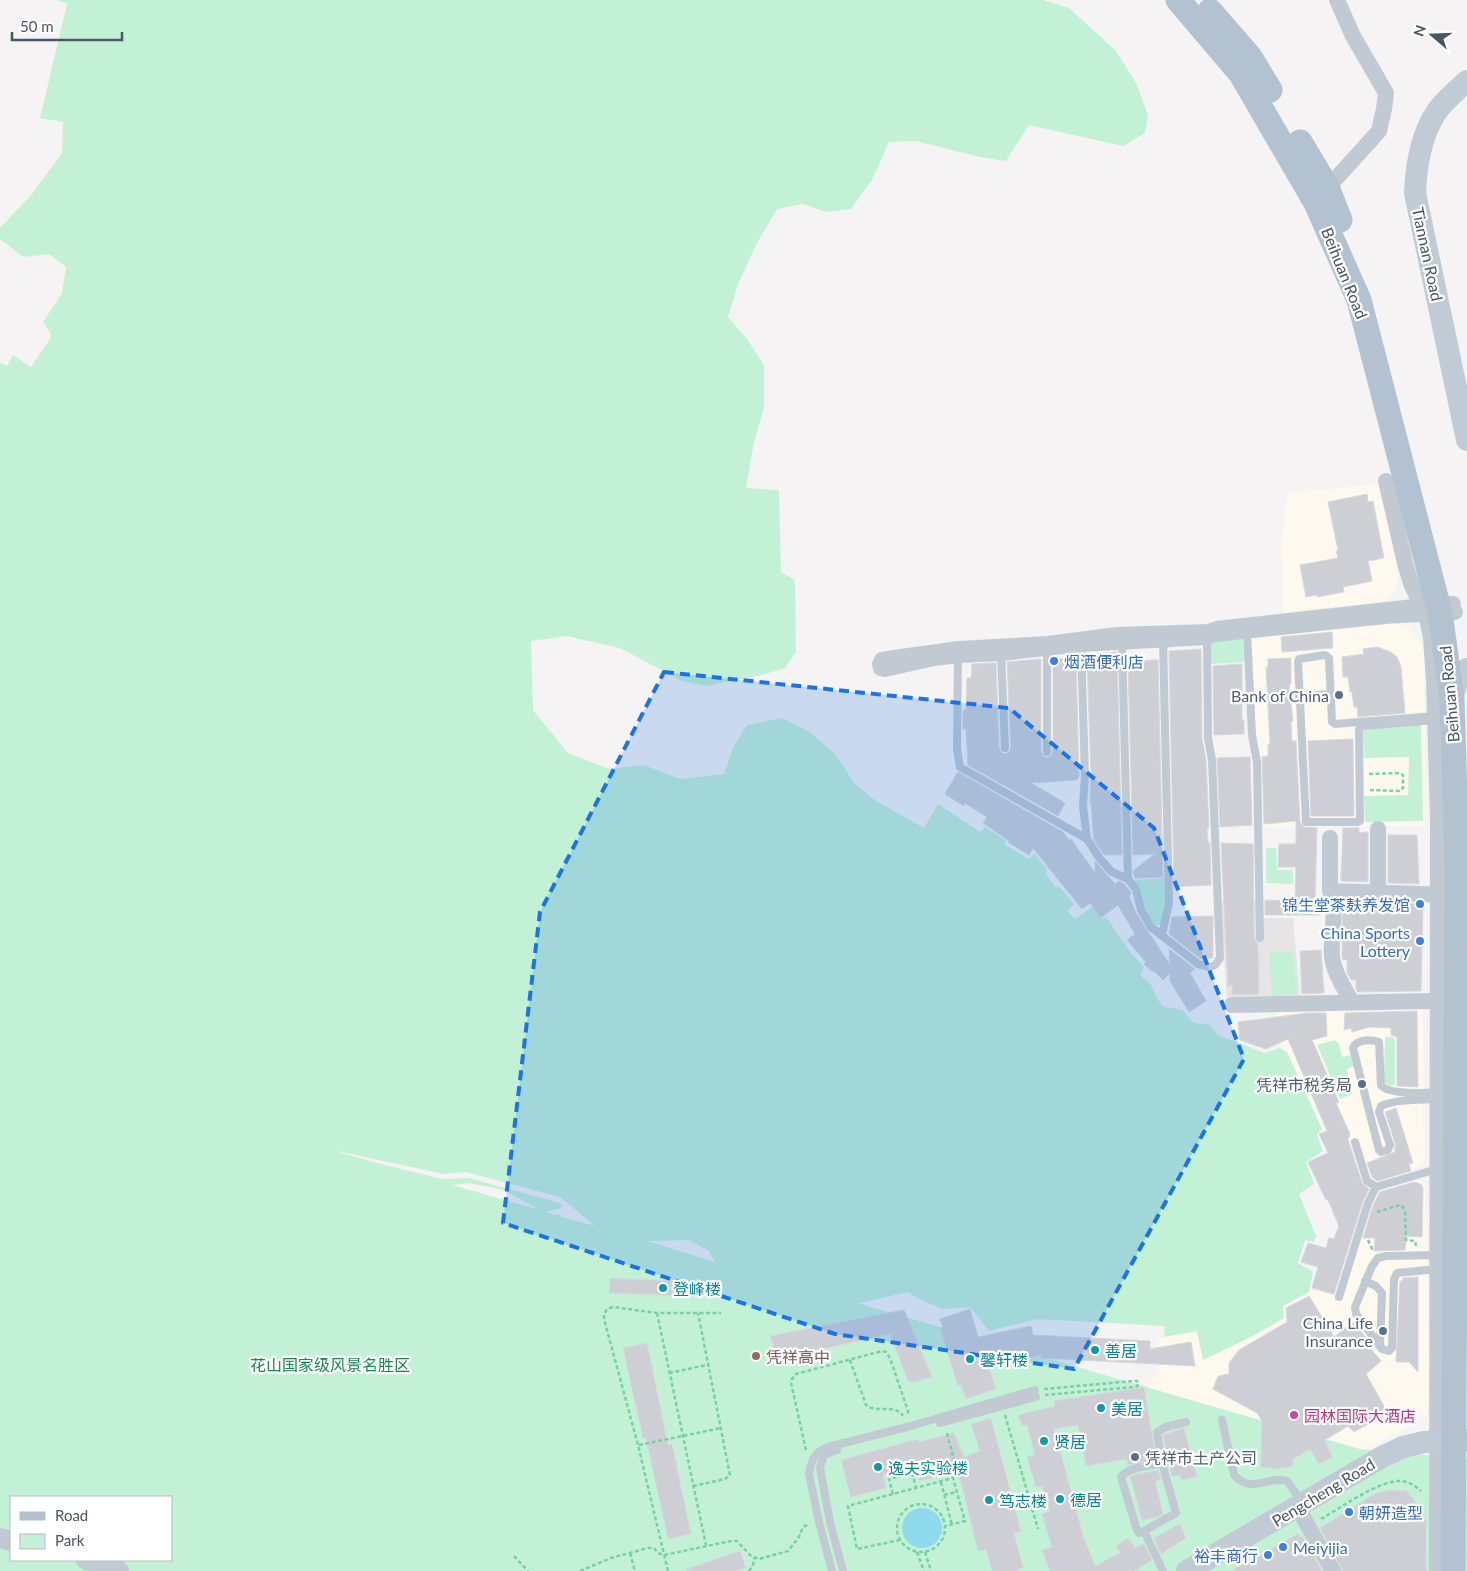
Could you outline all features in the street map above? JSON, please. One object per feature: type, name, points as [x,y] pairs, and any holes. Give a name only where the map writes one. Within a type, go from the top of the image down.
[{"type":"main road","name":"Beihuan Road","points":[[1178,0],[1241,74],[1322,195]]},
{"type":"main road","name":"Beihuan Road","points":[[1200,0],[1250,58],[1322,195],[1390,354],[1439,609],[1463,686],[1467,760]]},
{"type":"main road","name":"Tiannan Road","points":[[1467,81],[1437,111],[1427,132],[1418,162],[1415,193],[1467,440]]},
{"type":"main road","name":"Tiannan Road","points":[[1467,95],[1439,125],[1426,164],[1425,190],[1467,392]]},
{"type":"main road","name":"Beihuan Road","points":[[1453,1571],[1453,1448],[1446,1262],[1447,1095],[1462,1040],[1447,998],[1447,813],[1463,686]]},
{"type":"main road","name":"Pengcheng Road","points":[[1207,1571],[1388,1465],[1405,1458],[1453,1448]]},
{"type":"main road","name":"Pengcheng Road","points":[[1187,1571],[1307,1514]]},
{"type":"street","points":[[1322,195],[1379,131],[1386,93],[1354,36],[1337,0]]},
{"type":"street","points":[[1386,481],[1412,586],[1439,609]]},
{"type":"street","points":[[1439,609],[1215,634],[1207,637],[1080,644],[1047,649],[958,655],[934,658],[885,669],[881,668],[880,664],[882,660],[887,659],[959,649],[1048,644],[1117,636],[1208,632],[1217,629],[1439,609]]},
{"type":"street","points":[[1439,609],[1432,643],[1436,718],[1447,813]]},
{"type":"street","points":[[1378,829],[1378,893]]},
{"type":"street","points":[[1330,838],[1330,891],[1333,907],[1331,946],[1334,965],[1352,1003]]},
{"type":"street","points":[[1330,891],[1448,895]]},
{"type":"street","points":[[1232,1005],[1352,1003],[1447,998],[1447,1095],[1437,1169],[1446,1262]]},
{"type":"street","points":[[1437,1571],[1453,1448]]},
{"type":"street","points":[[1307,1514],[1333,1571]]},
{"type":"street","points":[[90,1561],[104,1564],[119,1571]]},
{"type":"lane","points":[[1246,632],[1252,735],[1257,762],[1260,938]]},
{"type":"lane","points":[[1080,644],[1085,776],[1083,806],[1087,839],[1100,859],[1112,872],[1128,879],[1136,889],[1141,910],[1148,923],[1198,964],[1210,967],[1219,961],[1213,770],[1208,738],[1207,637]]},
{"type":"lane","points":[[1162,935],[1169,903],[1163,640]]},
{"type":"lane","points":[[1122,642],[1128,879]]},
{"type":"lane","points":[[1047,649],[1047,752]]},
{"type":"lane","points":[[1001,653],[1005,748]]},
{"type":"lane","points":[[958,655],[957,749],[960,768],[1087,839]]},
{"type":"lane","points":[[1325,655],[1328,658],[1332,722],[1335,724],[1436,718],[1362,726],[1359,729],[1362,818],[1358,822],[1306,822],[1299,696],[1299,659],[1325,655]]},
{"type":"lane","points":[[1299,696],[1331,694]]},
{"type":"lane","points":[[1369,1040],[1379,1042],[1380,1085],[1385,1090],[1447,1095],[1382,1106],[1379,1112],[1390,1145],[1388,1150],[1380,1152],[1354,1045],[1356,1042],[1369,1040]]},
{"type":"lane","points":[[1355,1142],[1368,1180],[1370,1184],[1376,1187],[1437,1169]]},
{"type":"lane","points":[[1339,1297],[1368,1203],[1376,1187]]},
{"type":"lane","points":[[1416,1256],[1446,1262],[1397,1273],[1394,1279],[1392,1348],[1385,1351],[1356,1314],[1355,1307],[1372,1266],[1378,1258],[1416,1256]]},
{"type":"lane","points":[[1366,1281],[1376,1286],[1382,1293],[1380,1346]]},
{"type":"lane","points":[[832,1571],[819,1522],[810,1474],[810,1467],[815,1454],[820,1450],[1035,1393]]},
{"type":"lane","points":[[843,1571],[830,1522],[820,1468],[824,1455],[829,1452],[1002,1406],[1035,1393]]},
{"type":"lane","points":[[1222,1420],[1234,1475],[1239,1480],[1252,1485],[1282,1479],[1288,1481],[1307,1514]]},
{"type":"lane","points":[[1162,1463],[1128,1471],[1122,1474],[1121,1477],[1136,1530],[1140,1533],[1176,1513],[1162,1463],[1157,1432],[1166,1427],[1186,1422]]},
{"type":"lane","points":[[1144,1531],[1163,1571]]},
{"type":"path","points":[[1360,774],[1400,773],[1403,775],[1403,788],[1400,791],[1361,790]]},
{"type":"path","points":[[1373,1213],[1400,1205],[1403,1207],[1405,1211],[1406,1240],[1414,1241],[1416,1256]]},
{"type":"path","points":[[1367,1233],[1370,1248],[1378,1258]]},
{"type":"path","points":[[668,1571],[604,1314],[607,1309],[613,1307],[657,1312],[721,1313]]},
{"type":"path","points":[[657,1312],[706,1545]]},
{"type":"path","points":[[693,1486],[725,1479],[730,1474],[698,1313]]},
{"type":"path","points":[[810,1467],[792,1389],[792,1378],[796,1374],[882,1351],[886,1352],[890,1358],[910,1426]]},
{"type":"path","points":[[850,1360],[866,1405],[870,1408],[894,1410],[901,1413],[910,1426]]},
{"type":"path","points":[[669,1373],[707,1365]]},
{"type":"path","points":[[1133,1381],[1137,1381],[1138,1384],[1133,1387],[1044,1395],[1035,1393],[1133,1381]]},
{"type":"path","points":[[1002,1406],[1038,1529]]},
{"type":"path","points":[[944,1422],[955,1464],[950,1465],[965,1521],[945,1526]]},
{"type":"path","points":[[638,1445],[721,1428]]},
{"type":"path","points":[[893,1494],[889,1479],[912,1473],[916,1488]]},
{"type":"path","points":[[900,1540],[857,1549],[848,1506],[953,1478]]},
{"type":"path","points":[[1307,1514],[1394,1481],[1407,1482],[1416,1486],[1424,1494]]},
{"type":"path","points":[[941,1482],[952,1524]]},
{"type":"path","points":[[944,1495],[956,1492]]},
{"type":"path","points":[[914,1505],[928,1505],[940,1513],[945,1526],[945,1533],[938,1546],[925,1552],[918,1552],[910,1550],[900,1540],[899,1519],[908,1508],[914,1505]]},
{"type":"path","points":[[580,1571],[594,1564],[654,1548],[660,1555],[664,1555],[706,1545],[737,1541],[750,1556],[759,1559],[788,1551],[799,1537],[803,1527],[819,1522]]},
{"type":"path","points":[[918,1552],[924,1571]]},
{"type":"path","points":[[925,1552],[931,1571]]},
{"type":"path","points":[[630,1553],[635,1571]]},
{"type":"path","points":[[514,1556],[528,1571]]},
{"type":"path","points":[[749,1571],[753,1565],[754,1558]]},
{"type":"highlighted area","points":[[664,672],[1009,708],[1154,828],[1244,1059],[1074,1369],[835,1334],[503,1223],[540,912]]},
{"type":"shaded area","points":[[1380,484],[1398,574],[1394,592],[1389,598],[1381,602],[1283,613],[1282,540],[1287,493]]},
{"type":"shaded area","name":"Bank of China","points":[[1379,622],[1397,623],[1409,628],[1418,639],[1424,653],[1425,826],[1264,827],[1261,760],[1255,736],[1251,638]]},
{"type":"shaded area","points":[[1257,900],[1262,918],[1293,918],[1300,998],[1227,1003],[1221,902]]},
{"type":"shaded area","name":"凭祥市税务局","points":[[1423,1008],[1424,1158],[1417,1168],[1369,1178],[1356,1139],[1323,1151],[1317,1133],[1322,1129],[1287,1052],[1280,1048],[1283,1042],[1276,1016],[1277,1011]]},
{"type":"shaded area","points":[[1420,1180],[1425,1185],[1428,1267],[1429,1401],[1427,1413],[1424,1417],[1194,1544],[1088,1524],[1154,1377],[1160,1372],[1158,1340],[1164,1337],[1197,1331],[1203,1360],[1282,1306],[1309,1292],[1310,1289],[1337,1297],[1374,1196]]},
{"type":"green space","name":"花山国家级风景名胜区","points":[[56,0],[1043,0],[1069,8],[1116,51],[1136,83],[1148,115],[1145,133],[1123,146],[1029,125],[1006,161],[980,157],[916,141],[889,142],[872,180],[851,209],[826,212],[803,204],[777,209],[756,245],[737,287],[728,317],[747,339],[764,365],[764,408],[754,442],[746,488],[779,490],[781,572],[795,580],[796,652],[785,668],[762,675],[706,686],[682,681],[620,648],[567,636],[531,641],[533,710],[568,753],[609,769],[644,765],[680,779],[724,774],[734,746],[747,725],[782,718],[810,732],[835,754],[855,784],[876,801],[924,828],[938,804],[980,832],[985,827],[1005,840],[1005,845],[1029,859],[1034,853],[1047,870],[1046,874],[1056,888],[1059,886],[1074,904],[1067,911],[1075,919],[1092,907],[1102,919],[1106,917],[1130,952],[1144,967],[1140,975],[1151,985],[1158,1000],[1164,1007],[1183,1010],[1193,1021],[1199,1024],[1208,1024],[1218,1035],[1265,1053],[1280,1048],[1287,1052],[1322,1129],[1317,1134],[1323,1151],[1306,1162],[1314,1184],[1299,1194],[1316,1236],[1314,1242],[1305,1240],[1298,1263],[1313,1272],[1309,1292],[1283,1306],[1284,1318],[1253,1336],[1203,1360],[1197,1331],[1164,1337],[1165,1326],[1037,1319],[989,1331],[970,1307],[943,1309],[923,1301],[908,1292],[857,1303],[1360,1449],[1467,1459],[1467,1571],[0,1571],[0,363],[7,366],[13,355],[31,367],[52,336],[43,322],[62,293],[66,267],[49,254],[23,257],[0,239],[0,228],[32,194],[62,153],[63,122],[40,118],[67,4]],"holes":[[[332,1150],[444,1174],[465,1172],[560,1197],[595,1226],[561,1217],[560,1214],[546,1212],[561,1208],[562,1205],[560,1203],[469,1178],[442,1179]],[[468,1183],[504,1190],[540,1210],[452,1185]],[[689,1240],[709,1251],[715,1262],[647,1241]]]},
{"type":"green space","points":[[1243,639],[1244,662],[1209,664],[1211,641]]},
{"type":"green space","points":[[1421,723],[1423,821],[1365,822],[1364,796],[1408,795],[1409,757],[1364,758],[1363,727]]},
{"type":"green space","points":[[1266,848],[1276,848],[1277,870],[1293,870],[1293,884],[1266,883]]},
{"type":"green space","points":[[1164,878],[1165,915],[1160,925],[1153,925],[1150,923],[1133,880]]},
{"type":"green space","points":[[1293,951],[1297,994],[1272,996],[1269,953]]},
{"type":"green space","points":[[1385,1037],[1393,1037],[1395,1040],[1395,1085],[1389,1086],[1384,1082]]},
{"type":"green space","points":[[1335,1040],[1339,1044],[1342,1057],[1351,1055],[1354,1066],[1347,1069],[1352,1094],[1340,1099],[1317,1045]]},
{"type":"water","points":[[926,1508],[933,1511],[939,1517],[942,1528],[941,1536],[933,1545],[926,1548],[918,1548],[911,1545],[903,1536],[902,1524],[905,1517],[914,1509]]},
{"type":"building","points":[[1367,494],[1368,502],[1373,501],[1384,558],[1368,561],[1372,581],[1343,587],[1344,592],[1306,597],[1300,565],[1338,558],[1328,502]]},
{"type":"building","points":[[1332,632],[1333,648],[1282,652],[1281,637]]},
{"type":"building","points":[[1377,647],[1391,652],[1397,657],[1401,667],[1405,713],[1358,717],[1357,707],[1354,707],[1352,692],[1350,692],[1348,677],[1343,677],[1342,657],[1364,654],[1363,649]]},
{"type":"building","points":[[1201,649],[1202,738],[1206,761],[1209,828],[1207,828],[1208,843],[1210,843],[1211,885],[1174,887],[1169,651]]},
{"type":"building","points":[[1117,652],[1122,855],[1104,855],[1094,840],[1090,803],[1091,776],[1087,654]]},
{"type":"building","points":[[1076,658],[1079,776],[1077,780],[1031,783],[1065,803],[1058,816],[968,765],[966,729],[963,729],[963,710],[966,710],[967,678],[971,678],[972,664],[996,663],[999,748],[1002,753],[1006,754],[1011,748],[1007,662],[1041,659],[1041,752],[1047,758],[1053,752],[1053,659]]},
{"type":"building","points":[[1291,658],[1291,684],[1289,685],[1293,721],[1291,721],[1292,741],[1296,741],[1300,822],[1304,827],[1317,828],[1315,901],[1320,901],[1320,915],[1265,915],[1265,900],[1295,901],[1296,867],[1278,867],[1279,844],[1296,844],[1296,821],[1264,824],[1262,757],[1268,756],[1268,745],[1270,744],[1266,667],[1268,667],[1268,659]]},
{"type":"building","points":[[1158,660],[1163,877],[1135,878],[1133,871],[1155,854],[1133,855],[1128,662]]},
{"type":"building","points":[[1242,664],[1242,720],[1244,720],[1244,734],[1214,735],[1213,666]]},
{"type":"building","points":[[1353,739],[1354,816],[1311,816],[1308,741]]},
{"type":"building","points":[[1250,757],[1252,825],[1220,827],[1217,758]]},
{"type":"building","points":[[958,772],[1063,832],[1069,840],[1071,839],[1095,873],[1095,861],[1115,884],[1119,881],[1124,884],[1131,892],[1129,896],[1136,913],[1170,965],[1169,949],[1195,969],[1190,973],[1206,1001],[1189,1012],[1170,981],[1170,973],[1163,980],[1144,964],[1146,962],[1127,940],[1135,934],[1118,905],[1101,918],[1090,903],[1082,909],[1033,848],[1029,855],[983,823],[987,817],[965,803],[964,806],[945,794]]},
{"type":"building","points":[[1343,828],[1359,828],[1359,833],[1368,832],[1368,882],[1341,881]]},
{"type":"building","points":[[1388,835],[1417,835],[1419,884],[1388,883]]},
{"type":"building","points":[[1221,843],[1253,844],[1254,938],[1258,950],[1259,994],[1232,995],[1232,984],[1228,987]]},
{"type":"building","points":[[1343,902],[1423,904],[1421,991],[1358,992],[1356,980],[1351,980],[1347,972],[1347,960],[1343,960],[1342,956]]},
{"type":"building","points":[[1213,916],[1213,958],[1201,959],[1169,934],[1172,917]]},
{"type":"building","points":[[1321,950],[1324,993],[1302,994],[1300,951]]},
{"type":"building","points":[[1417,1011],[1418,1087],[1397,1086],[1397,1037],[1391,1035],[1391,1028],[1369,1027],[1352,1032],[1351,1028],[1344,1030],[1345,1013]]},
{"type":"building","points":[[1308,1013],[1326,1013],[1327,1036],[1312,1040],[1339,1102],[1336,1103],[1350,1134],[1348,1140],[1362,1183],[1369,1189],[1363,1201],[1334,1294],[1312,1288],[1318,1267],[1301,1262],[1308,1243],[1326,1248],[1329,1238],[1334,1239],[1339,1226],[1308,1162],[1328,1153],[1319,1134],[1327,1131],[1288,1039],[1266,1049],[1240,1040],[1238,1022]]},
{"type":"building","points":[[1396,1108],[1413,1163],[1409,1164],[1411,1171],[1377,1181],[1372,1177],[1367,1163],[1395,1152],[1395,1143],[1385,1112]]},
{"type":"building","points":[[1414,1182],[1421,1184],[1423,1189],[1422,1237],[1406,1236],[1405,1250],[1374,1251],[1375,1238],[1363,1238],[1373,1205],[1380,1192]]},
{"type":"building","points":[[1418,1277],[1418,1372],[1409,1362],[1396,1362],[1400,1281],[1403,1278]]},
{"type":"building","name":"登峰楼","points":[[610,1278],[718,1283],[717,1297],[609,1293]]},
{"type":"building","points":[[1309,1296],[1334,1337],[1353,1322],[1368,1340],[1365,1342],[1381,1361],[1366,1374],[1388,1413],[1354,1432],[1348,1426],[1325,1440],[1332,1457],[1319,1464],[1310,1449],[1293,1459],[1293,1466],[1274,1469],[1261,1467],[1262,1421],[1257,1413],[1213,1389],[1218,1376],[1229,1374],[1229,1363],[1239,1350],[1287,1322],[1286,1308]]},
{"type":"building","points":[[970,1309],[978,1337],[1031,1326],[1033,1335],[1150,1341],[1150,1349],[1191,1342],[1195,1366],[1041,1358],[1041,1355],[988,1365],[996,1389],[966,1399],[961,1385],[958,1386],[940,1328],[943,1327],[940,1319]]},
{"type":"building","points":[[904,1310],[932,1377],[914,1382],[908,1381],[890,1334],[782,1358],[776,1355],[770,1336]]},
{"type":"building","points":[[647,1343],[668,1445],[672,1444],[691,1534],[668,1539],[646,1438],[643,1439],[623,1348]]},
{"type":"building","points":[[1144,1387],[1156,1459],[1128,1465],[1126,1459],[1086,1466],[1078,1425],[1054,1429],[1083,1535],[1095,1566],[1120,1553],[1116,1546],[1128,1538],[1135,1548],[1144,1544],[1152,1560],[1135,1571],[1050,1571],[1042,1550],[1052,1547],[1042,1514],[1050,1511],[1042,1486],[1036,1487],[1027,1457],[1035,1455],[1027,1425],[1022,1426],[1018,1415],[1055,1406],[1054,1401]]},
{"type":"building","points":[[991,1418],[1021,1532],[1014,1533],[1023,1568],[1018,1569],[1019,1571],[992,1571],[986,1549],[978,1551],[958,1471],[919,1481],[915,1466],[883,1475],[886,1488],[851,1497],[841,1460],[918,1439],[919,1442],[954,1433],[964,1457],[980,1451],[971,1424]]},
{"type":"building","points":[[1184,1428],[1197,1476],[1181,1480],[1180,1475],[1172,1477],[1163,1435]]},
{"type":"building","points":[[1158,1470],[1161,1480],[1155,1481],[1163,1514],[1158,1517],[1142,1520],[1130,1476]]},
{"type":"building","points":[[1390,1490],[1407,1491],[1424,1514],[1426,1522],[1425,1559],[1427,1571],[1343,1571],[1320,1528],[1374,1494]]},
{"type":"building","points":[[1180,1524],[1186,1538],[1161,1554],[1154,1538]]},
{"type":"building","points":[[1298,1534],[1301,1538],[1303,1537],[1322,1571],[1231,1571]]},
{"type":"building","points":[[740,1551],[746,1568],[736,1571],[687,1571],[687,1569]]},
{"type":"place","name":"烟酒便利店","points":[[1054,661]]},
{"type":"place","name":"Bank of China","points":[[1339,695]]},
{"type":"place","name":"锦生堂茶麸养发馆","points":[[1420,904]]},
{"type":"place","name":"China Sports Lottery","points":[[1420,941]]},
{"type":"place","name":"凭祥市税务局","points":[[1362,1084]]},
{"type":"place","name":"登峰楼","points":[[663,1288]]},
{"type":"place","name":"China Life Insurance","points":[[1383,1331]]},
{"type":"place","name":"善居","points":[[1095,1350]]},
{"type":"place","name":"凭祥高中","points":[[756,1356]]},
{"type":"place","name":"馨轩楼","points":[[970,1359]]},
{"type":"place","name":"美居","points":[[1101,1408]]},
{"type":"place","name":"园林国际大酒店","points":[[1294,1415]]},
{"type":"place","name":"贤居","points":[[1044,1441]]},
{"type":"place","name":"凭祥市土产公司","points":[[1135,1457]]},
{"type":"place","name":"逸夫实验楼","points":[[878,1467]]},
{"type":"place","name":"德居","points":[[1060,1499]]},
{"type":"place","name":"笃志楼","points":[[989,1500]]},
{"type":"place","name":"朝妍造型","points":[[1349,1512]]},
{"type":"place","name":"Meiyijia","points":[[1283,1547]]},
{"type":"place","name":"裕丰商行","points":[[1268,1555]]}]
